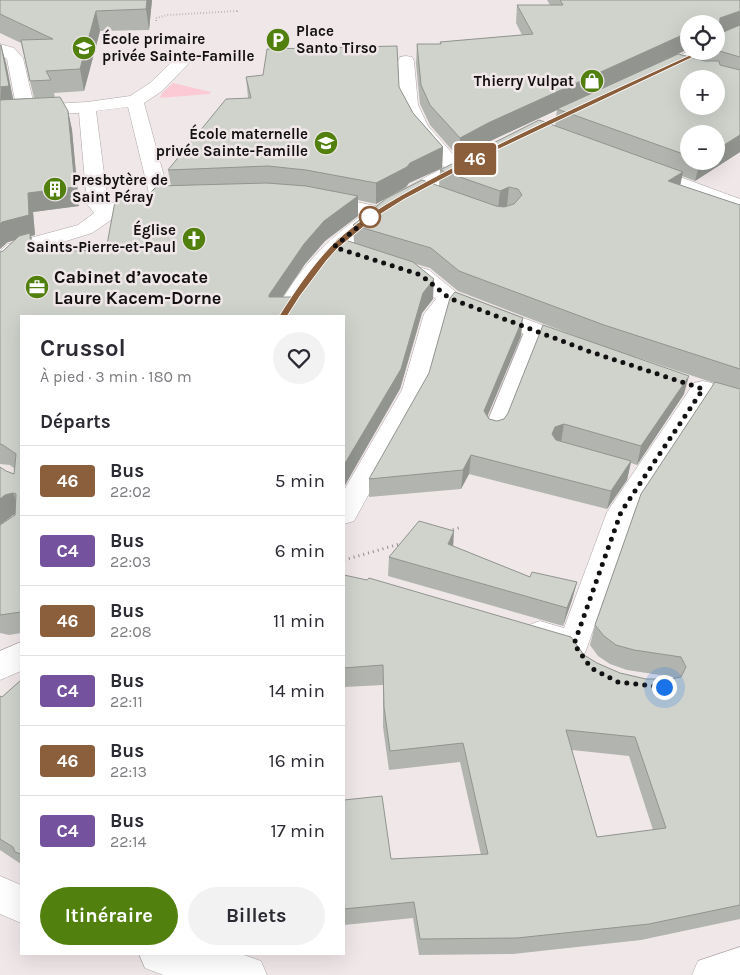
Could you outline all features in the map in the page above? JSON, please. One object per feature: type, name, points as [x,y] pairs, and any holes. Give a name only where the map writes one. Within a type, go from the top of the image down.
[{"type":"street","points":[[0,49],[8,51],[15,58],[26,110]]},
{"type":"street","points":[[0,112],[87,107],[134,101],[156,87],[188,55]]},
{"type":"street","points":[[638,81],[683,60]]},
{"type":"street","points":[[406,62],[408,105],[420,128],[456,169]]},
{"type":"street","points":[[672,65],[688,70]]},
{"type":"street","points":[[0,265],[16,249],[85,229],[106,214],[130,203],[169,197],[134,101]]},
{"type":"street","points":[[87,107],[97,204],[106,214]]},
{"type":"street","points":[[285,315],[315,270],[334,247],[379,212],[417,189],[487,153]]},
{"type":"street","points":[[624,163],[740,206]]},
{"type":"street","points":[[417,189],[439,198]]},
{"type":"street","points":[[307,198],[379,212]]},
{"type":"street","points":[[334,247],[358,254]]},
{"type":"street","points":[[385,263],[421,275],[449,298],[591,352]]},
{"type":"street","points":[[345,512],[414,390],[436,314],[449,298]]},
{"type":"street","points":[[519,628],[580,652],[621,512],[635,473],[704,390]]},
{"type":"street","points":[[0,667],[20,656]]},
{"type":"street","points":[[0,895],[20,904]]},
{"type":"street","points":[[162,955],[247,975]]},
{"type":"street","points":[[712,975],[740,967]]},
{"type":"lane","points":[[494,430],[534,330]]},
{"type":"path","points":[[156,21],[156,18],[168,15],[237,11],[237,9]]},
{"type":"path","points":[[444,532],[462,527]]},
{"type":"path","points":[[345,560],[408,542]]},
{"type":"shaded area","points":[[173,83],[211,92],[209,94],[160,98],[162,93]]},
{"type":"building","points":[[0,0],[147,0],[146,9],[96,11],[80,69],[46,71],[51,80],[30,81],[21,40],[53,39],[0,14]]},
{"type":"building","points":[[560,0],[740,0],[740,11],[725,16],[680,15],[680,36],[488,123],[460,138],[430,105],[421,85],[417,44],[441,44],[440,42],[533,34],[517,5],[563,5]]},
{"type":"building","points":[[740,25],[740,57],[725,53],[725,31]]},
{"type":"building","points":[[0,45],[9,86],[0,87]]},
{"type":"building","points":[[397,46],[399,87],[413,113],[443,147],[410,163],[407,167],[376,183],[306,170],[268,166],[168,170],[226,99],[251,98],[246,77],[263,75],[267,49]]},
{"type":"building","points":[[678,54],[680,55],[680,60],[719,61],[720,65],[740,70],[740,135],[725,144],[725,125],[680,125],[680,153],[557,109]]},
{"type":"building","points":[[60,97],[68,111],[75,187],[28,193],[29,215],[0,224],[0,100]]},
{"type":"building","points":[[539,120],[683,172],[668,181],[740,205],[740,369],[604,325],[459,271],[431,248],[353,225],[387,198],[422,180],[496,206],[504,207],[514,204],[522,195],[518,189],[509,187],[500,191],[440,170]]},
{"type":"building","points":[[267,183],[306,186],[358,196],[324,221],[304,244],[269,297],[295,297],[324,255],[339,238],[413,262],[434,279],[423,293],[401,369],[345,463],[345,315],[20,315],[20,612],[0,615],[0,525],[15,515],[16,494],[5,495],[0,499],[0,467],[14,474],[16,454],[0,444],[0,252],[19,236],[30,233],[31,252],[106,250],[116,196],[150,193],[157,186]]},
{"type":"building","points":[[455,292],[523,318],[484,411],[489,419],[497,421],[504,419],[508,413],[543,325],[689,376],[641,446],[564,424],[555,427],[552,434],[556,440],[631,461],[611,491],[471,455],[463,470],[369,479],[429,373],[450,298]]},
{"type":"building","points":[[715,382],[740,389],[740,905],[649,924],[517,938],[420,939],[414,902],[345,909],[345,800],[382,796],[391,859],[488,854],[463,743],[390,751],[384,707],[383,665],[345,668],[345,575],[367,580],[369,578],[571,637],[584,655],[620,673],[646,679],[681,677],[686,667],[681,657],[634,650],[616,645],[604,636],[595,625],[641,494]],"holes":[[[566,730],[635,737],[666,828],[597,837]]]},
{"type":"building","points":[[419,521],[454,531],[448,544],[530,577],[532,572],[577,582],[567,608],[389,557]]},
{"type":"building","points":[[20,681],[20,854],[15,852],[13,847],[0,839],[0,696],[2,697]]},
{"type":"bus line","name":"46","points":[[285,315],[296,295],[324,258],[334,247],[370,217],[494,148],[684,60]]},
{"type":"place","name":"Place Santo Tirso","points":[[278,40]]},
{"type":"place","name":"École primaire privée Sainte-Famille","points":[[84,48]]},
{"type":"place","name":"Thierry Vulpat","points":[[592,81]]},
{"type":"place","name":"École maternelle privée Sainte-Famille","points":[[326,143]]},
{"type":"place","name":"Presbytère de Saint Péray","points":[[55,189]]},
{"type":"place","name":"Église Saints-Pierre-et-Paul","points":[[194,239]]},
{"type":"place","name":"Cabinet d’avocate Laure Kacem-Dorne","points":[[37,287]]},
{"type":"route","points":[[370,217],[334,247],[421,275],[449,298],[591,352],[703,389],[621,512],[598,571],[574,644],[591,668],[618,682],[664,687]]}]
